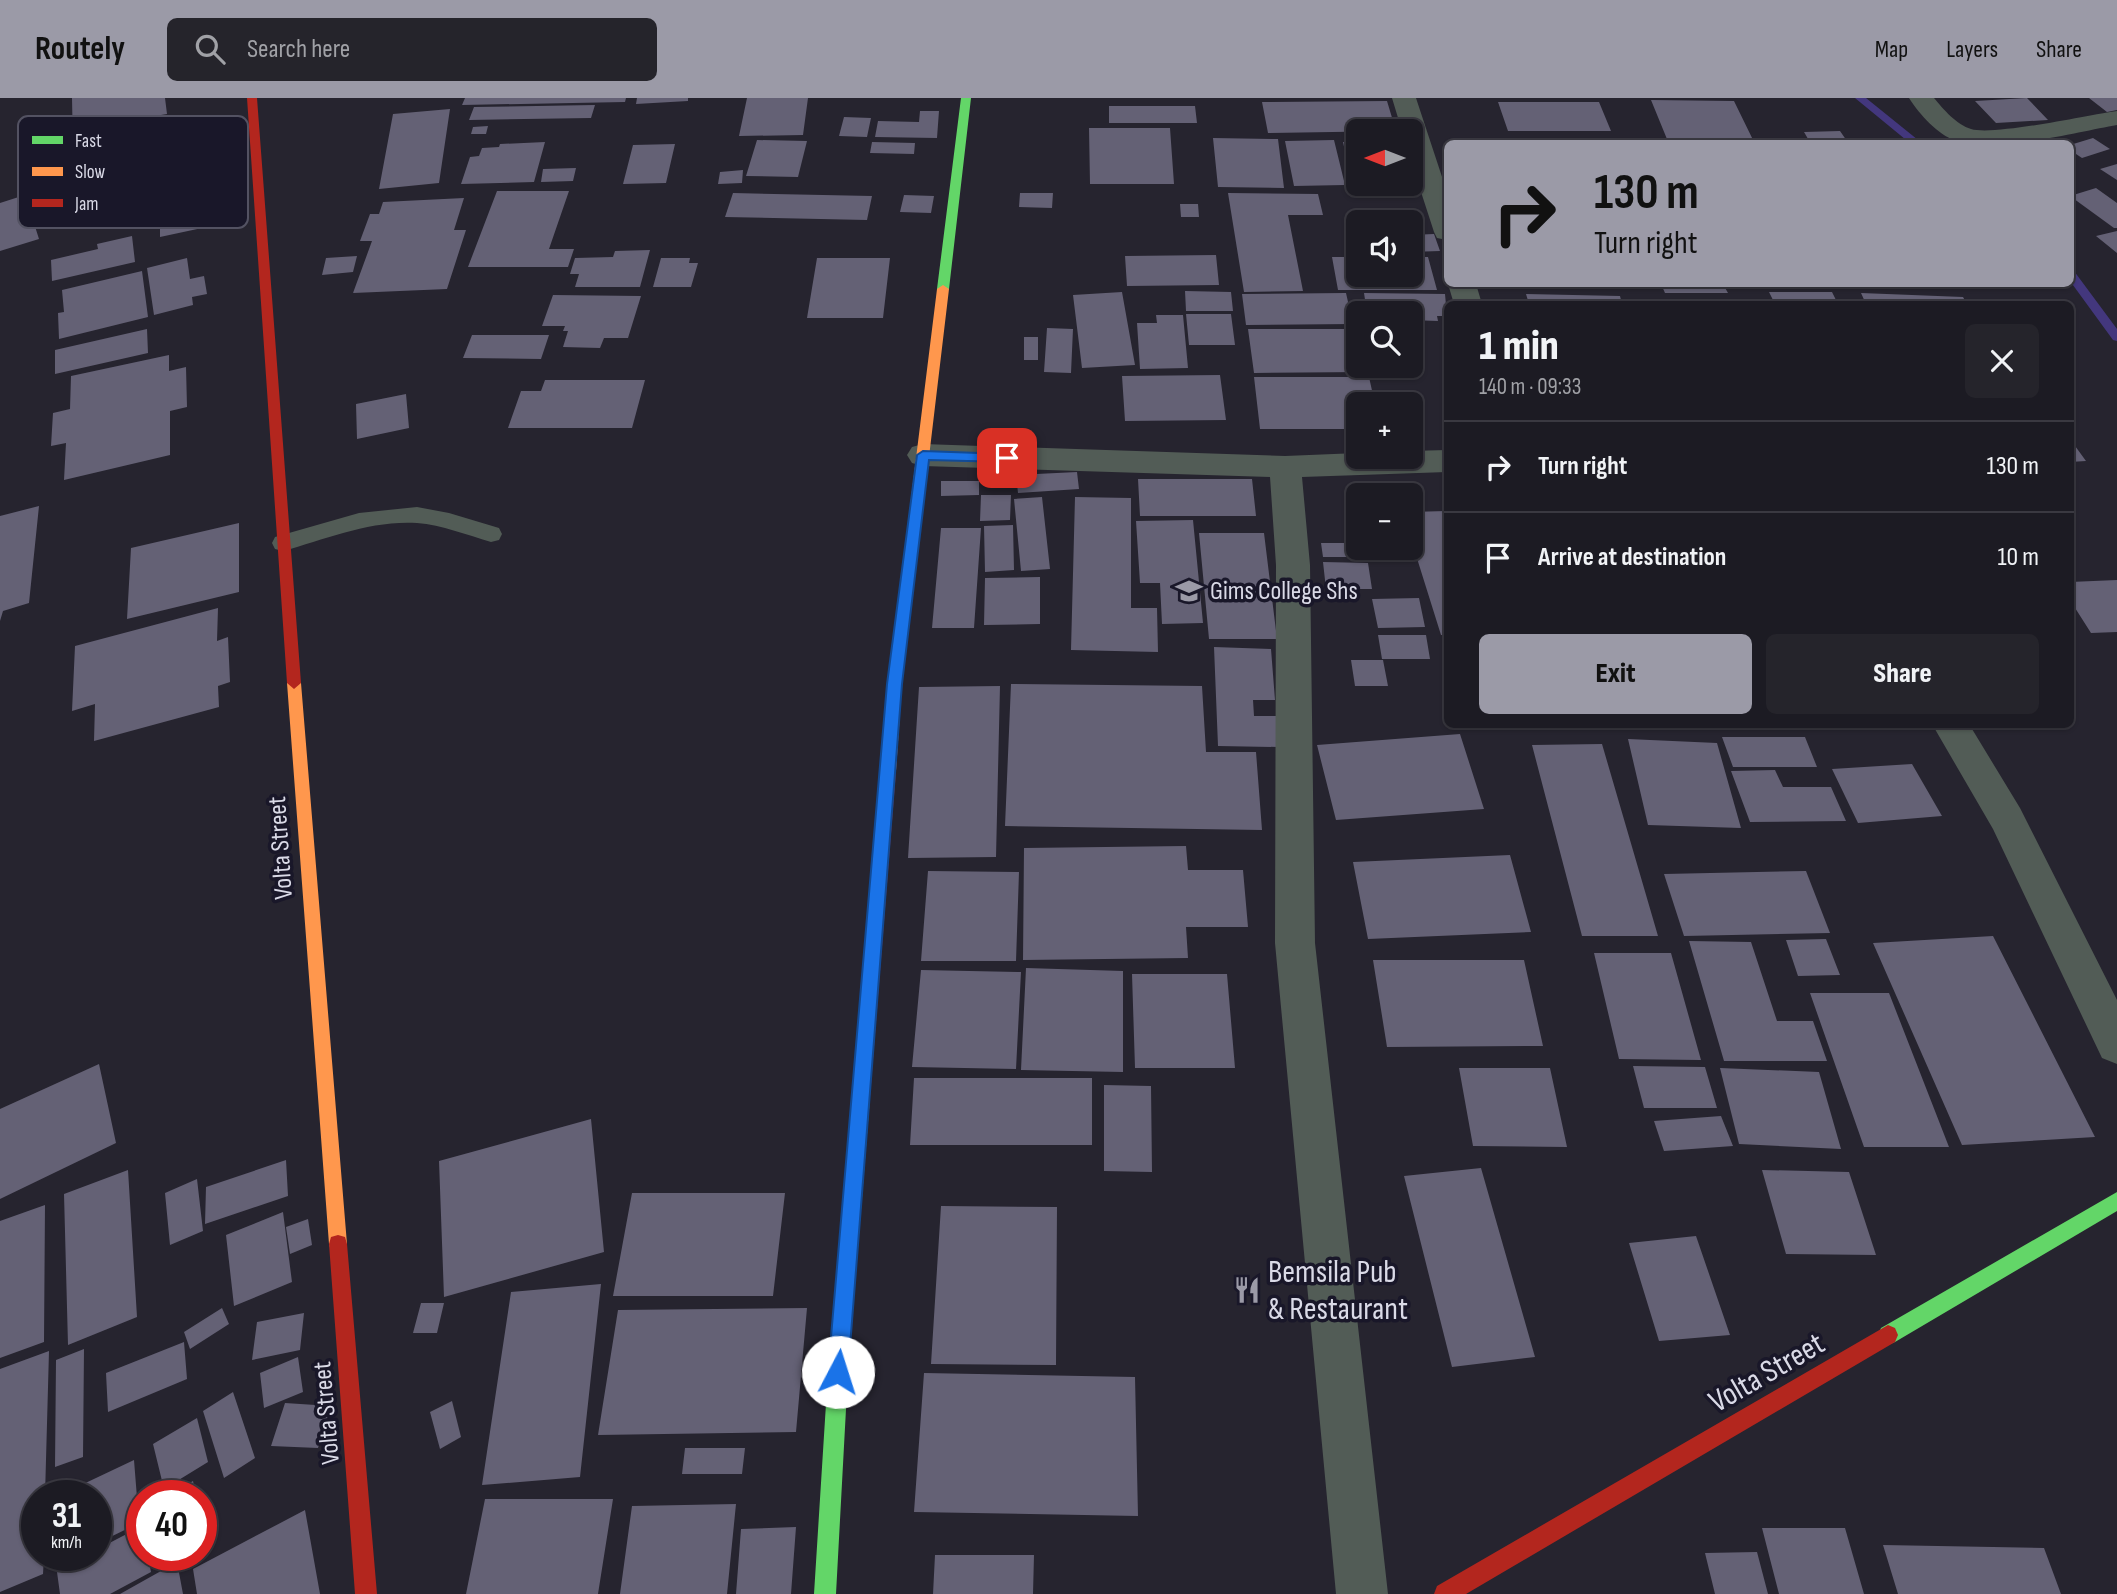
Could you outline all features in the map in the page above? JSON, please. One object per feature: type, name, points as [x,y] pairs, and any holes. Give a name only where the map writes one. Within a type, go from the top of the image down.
[{"type":"street","name":"Volta Street","points":[[252,98],[306,855],[366,1594]]},
{"type":"street","points":[[825,1594],[838,1372],[895,684],[966,98]]},
{"type":"street","points":[[1404,98],[1444,223]]},
{"type":"street","points":[[1921,98],[1955,129],[1967,136],[1989,136],[2117,118]]},
{"type":"street","points":[[923,455],[1285,467],[1444,461]]},
{"type":"street","points":[[1285,467],[1293,565],[1295,943],[1362,1594]]},
{"type":"street","points":[[1952,728],[2007,819],[2117,1044]]},
{"type":"street","name":"Volta Street","points":[[1445,1594],[2117,1201]]},
{"type":"lane","points":[[284,543],[373,518],[408,514],[443,520],[491,534]]},
{"type":"building","points":[[72,98],[165,98],[167,114],[161,116],[72,116]]},
{"type":"building","points":[[465,98],[626,98],[625,102],[462,105]]},
{"type":"building","points":[[637,98],[688,98],[688,101],[636,104]]},
{"type":"building","points":[[747,98],[808,98],[803,135],[739,136]]},
{"type":"building","points":[[2027,98],[2048,120],[1996,123],[1975,101]]},
{"type":"building","points":[[2089,98],[2117,98],[2117,110],[2107,112]]},
{"type":"building","points":[[1651,100],[1734,101],[1753,140],[1667,140]]},
{"type":"building","points":[[1387,101],[1392,119],[1346,119],[1346,132],[1268,133],[1262,102]]},
{"type":"building","points":[[1498,102],[1599,102],[1611,131],[1508,131]]},
{"type":"building","points":[[595,105],[591,118],[469,120],[474,107]]},
{"type":"building","points":[[1109,106],[1195,106],[1197,123],[1109,123]]},
{"type":"building","points":[[450,109],[439,183],[379,189],[393,114]]},
{"type":"building","points":[[920,111],[939,111],[937,138],[875,137],[878,121],[919,122]]},
{"type":"building","points":[[844,117],[871,118],[867,137],[839,136]]},
{"type":"building","points":[[488,126],[486,134],[471,134],[473,127]]},
{"type":"building","points":[[1089,128],[1170,128],[1174,184],[1090,184]]},
{"type":"building","points":[[1840,131],[1846,140],[1809,140],[1804,132]]},
{"type":"building","points":[[1213,138],[1278,139],[1284,188],[1218,187]]},
{"type":"building","points":[[2093,138],[2110,149],[2082,158],[2074,153],[2074,144]]},
{"type":"building","points":[[757,140],[807,141],[798,177],[746,176]]},
{"type":"building","points":[[1334,140],[1345,185],[1294,186],[1285,141]]},
{"type":"building","points":[[545,142],[534,182],[461,184],[470,157],[479,156],[482,148],[499,147],[500,144]]},
{"type":"building","points":[[872,142],[915,143],[914,154],[870,153]]},
{"type":"building","points":[[675,144],[666,183],[623,184],[633,145]]},
{"type":"building","points":[[2117,164],[2117,180],[2100,169]]},
{"type":"building","points":[[576,168],[573,181],[541,182],[543,169]]},
{"type":"building","points":[[743,170],[742,183],[718,184],[720,172]]},
{"type":"building","points":[[2096,188],[2117,203],[2117,228],[2074,199],[2074,195]]},
{"type":"building","points":[[497,191],[569,191],[549,249],[574,249],[568,267],[468,267]]},
{"type":"building","points":[[733,193],[872,196],[867,220],[725,217]]},
{"type":"building","points":[[1020,193],[1053,193],[1052,208],[1019,207]]},
{"type":"building","points":[[1228,193],[1318,194],[1323,215],[1288,215],[1303,291],[1244,292]]},
{"type":"building","points":[[904,195],[934,196],[931,213],[900,212]]},
{"type":"building","points":[[18,197],[18,228],[36,228],[39,239],[0,251],[0,203]]},
{"type":"building","points":[[464,198],[454,230],[466,230],[447,289],[353,293],[372,241],[360,241],[370,214],[379,214],[383,202]]},
{"type":"building","points":[[1180,204],[1198,204],[1199,217],[1181,217]]},
{"type":"building","points":[[160,228],[202,228],[160,237]]},
{"type":"building","points":[[2117,231],[2117,253],[2096,236]]},
{"type":"building","points":[[1423,234],[1434,234],[1440,251],[1423,252]]},
{"type":"building","points":[[132,236],[135,262],[52,281],[51,260],[98,249],[97,244]]},
{"type":"building","points":[[650,250],[640,287],[575,287],[579,274],[570,274],[575,258],[613,257],[615,251]]},
{"type":"building","points":[[1216,255],[1219,285],[1127,286],[1125,256]]},
{"type":"building","points":[[357,256],[353,272],[322,275],[326,258]]},
{"type":"building","points":[[1332,257],[1346,257],[1346,287],[1423,287],[1423,257],[1428,257],[1437,290],[1338,290]]},
{"type":"building","points":[[187,258],[190,279],[204,276],[207,294],[192,297],[193,305],[154,315],[147,268]]},
{"type":"building","points":[[661,258],[690,258],[689,263],[698,263],[691,287],[653,287]]},
{"type":"building","points":[[817,258],[890,258],[883,318],[807,318]]},
{"type":"building","points":[[142,271],[148,317],[59,339],[58,313],[64,312],[62,290]]},
{"type":"building","points":[[1662,287],[1725,287],[1728,293],[1665,293]]},
{"type":"building","points":[[1742,287],[1810,289],[1743,289]]},
{"type":"building","points":[[1185,291],[1231,292],[1233,311],[1186,311]]},
{"type":"building","points":[[1122,292],[1135,365],[1082,368],[1073,295]]},
{"type":"building","points":[[1769,292],[1832,292],[1836,301],[1774,301]]},
{"type":"building","points":[[1346,293],[1346,324],[1246,325],[1242,294]]},
{"type":"building","points":[[1364,293],[1445,294],[1444,316],[1437,316],[1438,321],[1423,320],[1423,301],[1365,301]]},
{"type":"building","points":[[1861,293],[1963,297],[1965,301],[1865,301]]},
{"type":"building","points":[[1526,294],[1620,296],[1621,301],[1528,301]]},
{"type":"building","points":[[553,295],[641,296],[628,338],[604,338],[600,348],[563,347],[568,331],[563,331],[565,326],[542,326]]},
{"type":"building","points":[[1186,314],[1231,314],[1235,345],[1189,345]]},
{"type":"building","points":[[1156,315],[1183,315],[1188,368],[1140,369],[1137,323],[1157,323]]},
{"type":"building","points":[[1047,328],[1073,329],[1071,373],[1044,372]]},
{"type":"building","points":[[147,329],[148,353],[55,374],[55,350]]},
{"type":"building","points":[[1248,329],[1346,329],[1346,372],[1254,373]]},
{"type":"building","points":[[472,335],[549,335],[541,359],[463,358]]},
{"type":"building","points":[[1024,337],[1038,337],[1038,360],[1024,360]]},
{"type":"building","points":[[169,355],[169,371],[186,367],[187,407],[170,411],[170,455],[64,480],[66,443],[51,446],[53,413],[70,409],[71,376]]},
{"type":"building","points":[[1220,375],[1226,420],[1125,421],[1122,376]]},
{"type":"building","points":[[1254,377],[1369,378],[1372,392],[1346,392],[1346,429],[1260,429]]},
{"type":"building","points":[[545,380],[645,380],[632,428],[508,428],[521,391],[541,391]]},
{"type":"building","points":[[406,394],[409,428],[357,439],[356,404]]},
{"type":"building","points":[[2074,444],[2086,461],[2074,462]]},
{"type":"building","points":[[1077,472],[1079,489],[1018,493],[1016,475]]},
{"type":"building","points":[[1138,479],[1252,479],[1256,516],[1140,516]]},
{"type":"building","points":[[941,481],[979,481],[979,495],[941,496]]},
{"type":"building","points":[[981,495],[1011,495],[1010,520],[980,521]]},
{"type":"building","points":[[1042,497],[1050,569],[1021,571],[1014,499]]},
{"type":"building","points":[[1075,497],[1131,498],[1131,608],[1157,608],[1158,652],[1071,650]]},
{"type":"building","points":[[39,506],[29,603],[3,611],[0,621],[0,516]]},
{"type":"building","points":[[1444,511],[1444,635],[1441,635],[1418,560],[1423,560],[1423,512]]},
{"type":"building","points":[[1193,520],[1203,623],[1162,624],[1160,583],[1140,583],[1136,521]]},
{"type":"building","points":[[239,523],[239,592],[127,619],[131,548]]},
{"type":"building","points":[[1013,525],[1014,570],[985,572],[984,526]]},
{"type":"building","points":[[941,528],[981,528],[974,628],[932,628]]},
{"type":"building","points":[[1199,533],[1264,533],[1277,639],[1209,639]]},
{"type":"building","points":[[1321,543],[1346,543],[1346,557],[1323,557]]},
{"type":"building","points":[[1323,562],[1368,563],[1372,589],[1326,589]]},
{"type":"building","points":[[1040,577],[1040,624],[984,625],[985,578]]},
{"type":"building","points":[[2117,580],[2117,632],[2091,633],[2074,606],[2074,582]]},
{"type":"building","points":[[1419,598],[1425,627],[1378,628],[1372,599]]},
{"type":"building","points":[[218,608],[217,641],[228,637],[230,682],[218,686],[219,707],[94,741],[95,704],[72,711],[75,646]]},
{"type":"building","points":[[1378,635],[1426,635],[1430,659],[1382,659]]},
{"type":"building","points":[[1214,647],[1271,649],[1275,700],[1253,700],[1254,716],[1276,716],[1278,747],[1218,746]]},
{"type":"building","points":[[1351,660],[1383,660],[1388,686],[1355,686]]},
{"type":"building","points":[[1011,684],[1202,686],[1206,752],[1256,752],[1262,830],[1005,826]]},
{"type":"building","points":[[1000,686],[996,857],[908,858],[919,687]]},
{"type":"building","points":[[1460,734],[1484,809],[1336,820],[1317,745]]},
{"type":"building","points":[[1722,737],[1805,737],[1817,767],[1733,767]]},
{"type":"building","points":[[1628,739],[1717,743],[1741,828],[1648,825]]},
{"type":"building","points":[[1602,744],[1658,936],[1582,936],[1532,745]]},
{"type":"building","points":[[1912,764],[1942,816],[1858,823],[1832,769]]},
{"type":"building","points":[[1775,770],[1783,787],[1831,787],[1846,821],[1750,822],[1731,771]]},
{"type":"building","points":[[1186,846],[1188,870],[1243,870],[1248,927],[1186,927],[1188,958],[1023,960],[1024,848]]},
{"type":"building","points":[[1510,855],[1531,932],[1368,939],[1353,862]]},
{"type":"building","points":[[928,871],[1019,872],[1016,961],[921,961]]},
{"type":"building","points":[[1806,871],[1830,933],[1684,936],[1664,874]]},
{"type":"building","points":[[1993,936],[2095,1137],[1962,1145],[1873,943]]},
{"type":"building","points":[[1826,939],[1840,975],[1798,976],[1786,940]]},
{"type":"building","points":[[1689,941],[1751,942],[1777,1021],[1813,1021],[1827,1061],[1724,1061]]},
{"type":"building","points":[[1594,953],[1671,953],[1701,1060],[1619,1059]]},
{"type":"building","points":[[1373,960],[1524,960],[1543,1046],[1387,1047]]},
{"type":"building","points":[[1026,968],[1123,971],[1123,1072],[1021,1070]]},
{"type":"building","points":[[921,970],[1021,972],[1016,1069],[912,1067]]},
{"type":"building","points":[[1132,974],[1227,974],[1235,1068],[1135,1068]]},
{"type":"building","points":[[1810,993],[1889,993],[1949,1147],[1864,1147]]},
{"type":"building","points":[[99,1064],[116,1143],[0,1199],[0,1109]]},
{"type":"building","points":[[1633,1066],[1705,1067],[1717,1108],[1644,1108]]},
{"type":"building","points":[[1459,1068],[1550,1068],[1567,1147],[1473,1146]]},
{"type":"building","points":[[1720,1068],[1819,1072],[1841,1149],[1739,1144]]},
{"type":"building","points":[[914,1078],[1092,1078],[1092,1145],[910,1145]]},
{"type":"building","points":[[1104,1085],[1151,1086],[1152,1172],[1104,1171]]},
{"type":"building","points":[[1721,1116],[1733,1146],[1664,1151],[1654,1121]]},
{"type":"building","points":[[591,1119],[604,1252],[444,1297],[439,1161]]},
{"type":"building","points":[[286,1160],[288,1196],[205,1224],[206,1187]]},
{"type":"building","points":[[1481,1168],[1535,1357],[1452,1367],[1404,1176]]},
{"type":"building","points":[[128,1170],[137,1317],[68,1345],[64,1194]]},
{"type":"building","points":[[1762,1170],[1849,1172],[1876,1255],[1786,1254]]},
{"type":"building","points":[[197,1179],[203,1231],[170,1245],[165,1193]]},
{"type":"building","points":[[632,1193],[785,1193],[773,1296],[613,1296]]},
{"type":"building","points":[[45,1205],[44,1342],[0,1358],[0,1221]]},
{"type":"building","points":[[941,1206],[1057,1207],[1056,1365],[931,1364]]},
{"type":"building","points":[[283,1212],[292,1282],[234,1306],[226,1235]]},
{"type":"building","points":[[308,1219],[312,1245],[290,1254],[286,1227]]},
{"type":"building","points":[[1696,1236],[1730,1335],[1659,1341],[1629,1243]]},
{"type":"building","points":[[601,1284],[580,1477],[482,1485],[511,1292]]},
{"type":"building","points":[[421,1303],[444,1303],[437,1333],[413,1333]]},
{"type":"building","points":[[222,1308],[229,1324],[190,1349],[184,1332]]},
{"type":"building","points":[[807,1308],[796,1432],[598,1435],[618,1310]]},
{"type":"building","points":[[304,1313],[300,1350],[252,1360],[257,1322]]},
{"type":"building","points":[[184,1342],[187,1379],[108,1412],[106,1373]]},
{"type":"building","points":[[84,1349],[83,1457],[55,1467],[56,1360]]},
{"type":"building","points":[[49,1351],[45,1480],[21,1480],[21,1571],[43,1571],[43,1574],[0,1592],[0,1369]]},
{"type":"building","points":[[298,1357],[303,1392],[264,1408],[260,1373]]},
{"type":"building","points":[[924,1373],[1135,1377],[1138,1516],[914,1512]]},
{"type":"building","points":[[233,1392],[255,1458],[224,1478],[203,1411]]},
{"type":"building","points":[[452,1401],[461,1437],[440,1449],[430,1412]]},
{"type":"building","points":[[285,1403],[331,1406],[318,1448],[271,1446]]},
{"type":"building","points":[[197,1418],[208,1462],[179,1480],[162,1480],[153,1444]]},
{"type":"building","points":[[685,1448],[745,1448],[742,1474],[682,1474]]},
{"type":"building","points":[[134,1460],[136,1480],[126,1480],[126,1529],[112,1536],[112,1480],[92,1480]]},
{"type":"building","points":[[485,1499],[613,1499],[598,1594],[466,1594]]},
{"type":"building","points":[[736,1504],[727,1594],[620,1594],[632,1506]]},
{"type":"building","points":[[305,1510],[320,1594],[197,1594],[193,1571],[217,1571],[217,1556]]},
{"type":"building","points":[[796,1527],[791,1594],[736,1594],[741,1529]]},
{"type":"building","points":[[1762,1528],[1845,1528],[1864,1594],[1779,1594]]},
{"type":"building","points":[[126,1534],[126,1571],[151,1572],[110,1594],[60,1594],[59,1571],[112,1571],[112,1542]]},
{"type":"building","points":[[1883,1545],[2044,1548],[2061,1594],[1898,1594]]},
{"type":"building","points":[[1757,1552],[1768,1594],[1715,1594],[1705,1553]]},
{"type":"building","points":[[935,1555],[1034,1555],[1033,1594],[933,1594]]},
{"type":"building","points":[[161,1571],[179,1571],[183,1594],[120,1594]]},
{"type":"waterway","points":[[1860,98],[1913,140]]},
{"type":"waterway","points":[[2074,278],[2117,337]]},
{"type":"traffic: fast","points":[[943,289],[966,98]]},
{"type":"traffic: fast","points":[[825,1594],[838,1372],[861,1097]]},
{"type":"traffic: fast","points":[[1888,1335],[2117,1201]]},
{"type":"traffic: slow","points":[[888,771],[895,684],[943,289]]},
{"type":"traffic: slow","points":[[294,683],[338,1244]]},
{"type":"traffic: jam","points":[[252,98],[294,683]]},
{"type":"traffic: jam","points":[[861,1097],[888,771]]},
{"type":"traffic: jam","points":[[338,1244],[366,1594]]},
{"type":"traffic: jam","points":[[1445,1594],[1888,1335]]},
{"type":"place","name":"Gims College Shs","points":[[1189,591]]},
{"type":"place","name":"Bemsila Pub & Restaurant","points":[[1247,1290]]},
{"type":"route","points":[[838,1372],[895,684],[923,455],[1007,458]]}]
